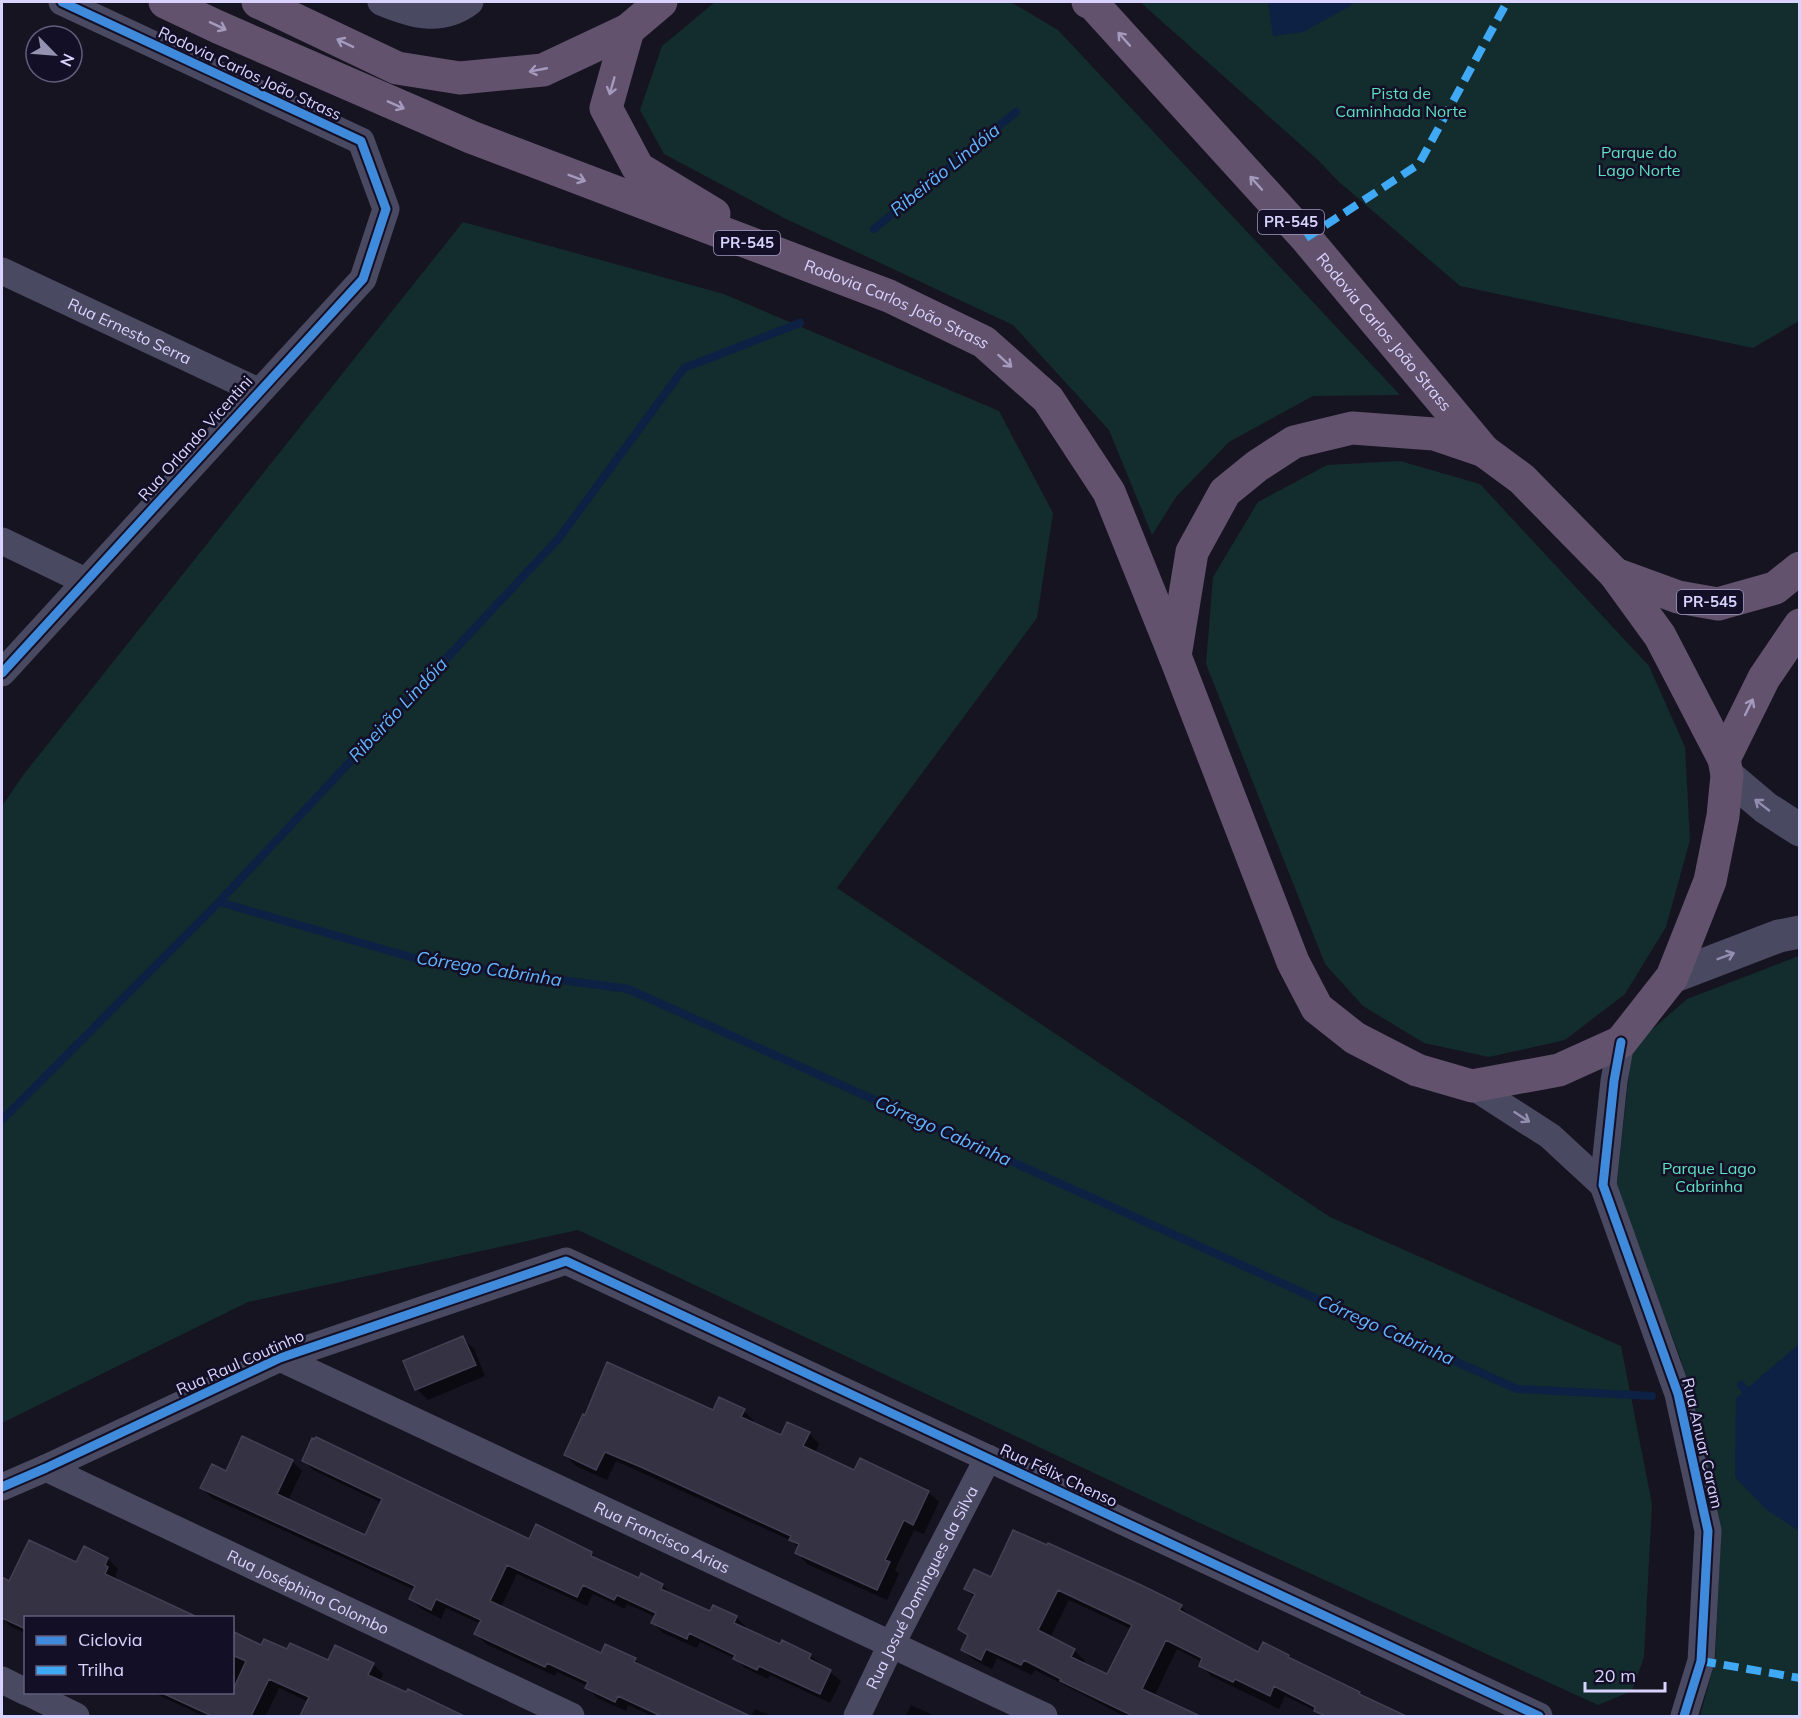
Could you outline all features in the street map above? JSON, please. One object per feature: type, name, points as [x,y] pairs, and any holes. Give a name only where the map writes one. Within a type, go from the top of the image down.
[{"type":"highway","name":"Rodovia Carlos João Strass","points":[[165,2],[471,137],[889,296],[984,342],[1048,399],[1108,492],[1175,656],[1293,962],[1317,1008],[1355,1038],[1418,1070],[1472,1086]]},
{"type":"highway","points":[[258,2],[397,68],[460,78],[543,70],[628,30],[661,2]]},
{"type":"highway","name":"Rodovia Carlos João Strass","points":[[1091,2],[1306,238],[1484,451]]},
{"type":"highway","points":[[628,30],[606,108],[638,168],[783,256]]},
{"type":"highway","points":[[1175,656],[1191,552],[1225,492],[1257,466],[1294,442],[1352,428],[1434,435],[1484,451],[1522,479],[1615,574],[1660,636],[1694,698],[1725,767]]},
{"type":"highway","name":"PR-545","points":[[1615,574],[1678,597],[1718,604],[1775,588],[1800,568]]},
{"type":"highway","points":[[1472,1086],[1559,1070],[1621,1042],[1672,977],[1710,881],[1723,816],[1725,767],[1764,678],[1800,625]]},
{"type":"street","name":"Rodovia Carlos João Strass","points":[[62,2],[361,141],[386,209]]},
{"type":"street","points":[[381,2],[400,10],[431,17],[459,10],[470,2]]},
{"type":"street","name":"Rua Orlando Vicentini","points":[[2,673],[363,279],[386,209]]},
{"type":"street","name":"Rua Ernesto Serra","points":[[2,271],[258,391]]},
{"type":"street","points":[[2,541],[85,581]]},
{"type":"street","points":[[1725,767],[1766,808],[1800,831]]},
{"type":"street","points":[[1672,977],[1779,936],[1800,932]]},
{"type":"street","points":[[1603,1185],[1611,1102],[1621,1042]]},
{"type":"street","points":[[1472,1086],[1550,1136],[1603,1185]]},
{"type":"street","name":"Rua Anuar Caram","points":[[1603,1185],[1678,1394],[1708,1531],[1701,1660],[1684,1716]]},
{"type":"street","name":"Rua Raul Coutinho","points":[[2,1487],[280,1358],[566,1261]]},
{"type":"street","name":"Rua Félix Chenso","points":[[566,1261],[1539,1716]]},
{"type":"street","name":"Rua Francisco Arias","points":[[280,1358],[1044,1716]]},
{"type":"street","name":"Rua Josué Domingues da Silva","points":[[857,1716],[891,1645],[988,1458]]},
{"type":"street","name":"Rua Joséphina Colombo","points":[[45,1468],[571,1716]]},
{"type":"street","points":[[2,1680],[34,1701],[76,1716]]},
{"type":"green space","points":[[715,2],[1011,2],[1058,30],[1400,395],[1313,396],[1229,442],[1176,497],[1152,535],[1109,430],[1013,325],[786,219],[664,154],[640,110],[662,46]]},
{"type":"green space","name":"Parque do Lago Norte","points":[[1140,2],[1799,2],[1799,321],[1753,348],[1460,286],[1339,182],[1319,161]]},
{"type":"green space","points":[[463,222],[724,294],[999,411],[1053,513],[1037,618],[837,888],[1330,1217],[1621,1346],[1652,1504],[1644,1657],[1632,1691],[1598,1705],[1202,1524],[578,1230],[248,1302],[2,1423],[2,806],[24,774]]},
{"type":"green space","points":[[1400,461],[1480,484],[1649,666],[1685,747],[1690,840],[1666,927],[1625,994],[1565,1040],[1489,1057],[1424,1043],[1363,1006],[1325,964],[1206,664],[1213,577],[1258,502],[1327,465]]},
{"type":"green space","name":"Parque Lago Cabrinha","points":[[1799,957],[1799,1716],[1700,1716],[1715,1661],[1721,1533],[1681,1360],[1616,1189],[1632,1047],[1687,999]]},
{"type":"water","points":[[1268,2],[1354,2],[1303,32],[1273,36]]},
{"type":"water","points":[[1799,1344],[1799,1531],[1767,1510],[1735,1477],[1736,1398]]},
{"type":"building","points":[[463,1336],[476,1365],[415,1390],[403,1361]]},
{"type":"building","points":[[607,1362],[713,1410],[719,1397],[745,1409],[741,1417],[781,1435],[787,1422],[810,1432],[803,1446],[854,1470],[860,1458],[929,1491],[913,1525],[904,1520],[885,1560],[890,1562],[877,1590],[795,1553],[799,1544],[789,1540],[791,1536],[641,1467],[605,1452],[596,1470],[564,1455],[583,1414],[585,1415]]},
{"type":"building","points":[[242,1436],[293,1460],[277,1494],[365,1535],[382,1499],[302,1461],[312,1438],[316,1437],[529,1539],[536,1524],[592,1552],[591,1556],[639,1578],[641,1573],[663,1584],[661,1589],[710,1611],[713,1605],[737,1616],[734,1623],[780,1644],[782,1640],[811,1654],[809,1659],[831,1670],[820,1694],[759,1666],[757,1670],[733,1659],[735,1655],[689,1633],[687,1639],[651,1623],[656,1613],[617,1595],[614,1600],[583,1585],[577,1597],[507,1565],[490,1601],[601,1653],[605,1644],[636,1658],[634,1662],[750,1716],[661,1716],[618,1696],[615,1702],[585,1688],[588,1682],[547,1663],[545,1667],[474,1634],[481,1620],[436,1599],[431,1610],[409,1599],[415,1586],[200,1488],[212,1464],[226,1471]]},
{"type":"building","points":[[1013,1530],[1047,1545],[1048,1543],[1182,1605],[1179,1610],[1258,1652],[1263,1642],[1289,1655],[1288,1657],[1360,1692],[1359,1694],[1406,1716],[1326,1716],[1314,1711],[1315,1707],[1274,1686],[1270,1696],[1235,1679],[1233,1682],[1199,1666],[1202,1658],[1166,1640],[1142,1689],[1200,1716],[1133,1716],[1060,1681],[1061,1679],[1024,1660],[1021,1665],[986,1649],[981,1660],[961,1650],[968,1635],[958,1629],[975,1594],[964,1589],[974,1569],[991,1577]],"holes":[[[1058,1590],[1132,1625],[1107,1674],[1071,1657],[1075,1649],[1038,1630]]]},
{"type":"building","points":[[29,1540],[76,1562],[84,1546],[108,1558],[105,1574],[195,1616],[24,1616],[24,1628],[2,1618],[2,1577],[9,1581]]},
{"type":"building","points":[[234,1632],[261,1645],[264,1639],[287,1649],[290,1643],[328,1660],[335,1645],[374,1663],[368,1675],[406,1692],[408,1689],[464,1716],[300,1716],[309,1697],[269,1679],[251,1716],[212,1716],[164,1694],[234,1694],[234,1688],[246,1661],[234,1656]]},
{"type":"waterway","name":"Ribeirão Lindóia","points":[[874,229],[1016,112]]},
{"type":"waterway","name":"Ribeirão Lindóia","points":[[2,1120],[219,902],[559,538],[684,368],[800,323]]},
{"type":"waterway","name":"Córrego Cabrinha","points":[[219,902],[428,962],[628,989],[1517,1389],[1652,1396]]},
{"type":"waterway","name":"Córrego Cabrinha","points":[[1741,1385],[1752,1397]]},
{"type":"marked path","points":[[1306,238],[1419,164],[1507,2]]},
{"type":"marked path","points":[[1701,1661],[1800,1678]]},
{"type":"cycle path","points":[[2,673],[363,279],[386,209],[361,141],[62,2]]},
{"type":"cycle path","points":[[1621,1042],[1614,1081],[1603,1185],[1678,1394],[1708,1531],[1701,1661],[1684,1716]]},
{"type":"cycle path","points":[[2,1487],[280,1358],[566,1261],[1539,1716]]},
{"type":"park label","name":"Pista de Caminhada Norte","points":[[1401,102]]}]
